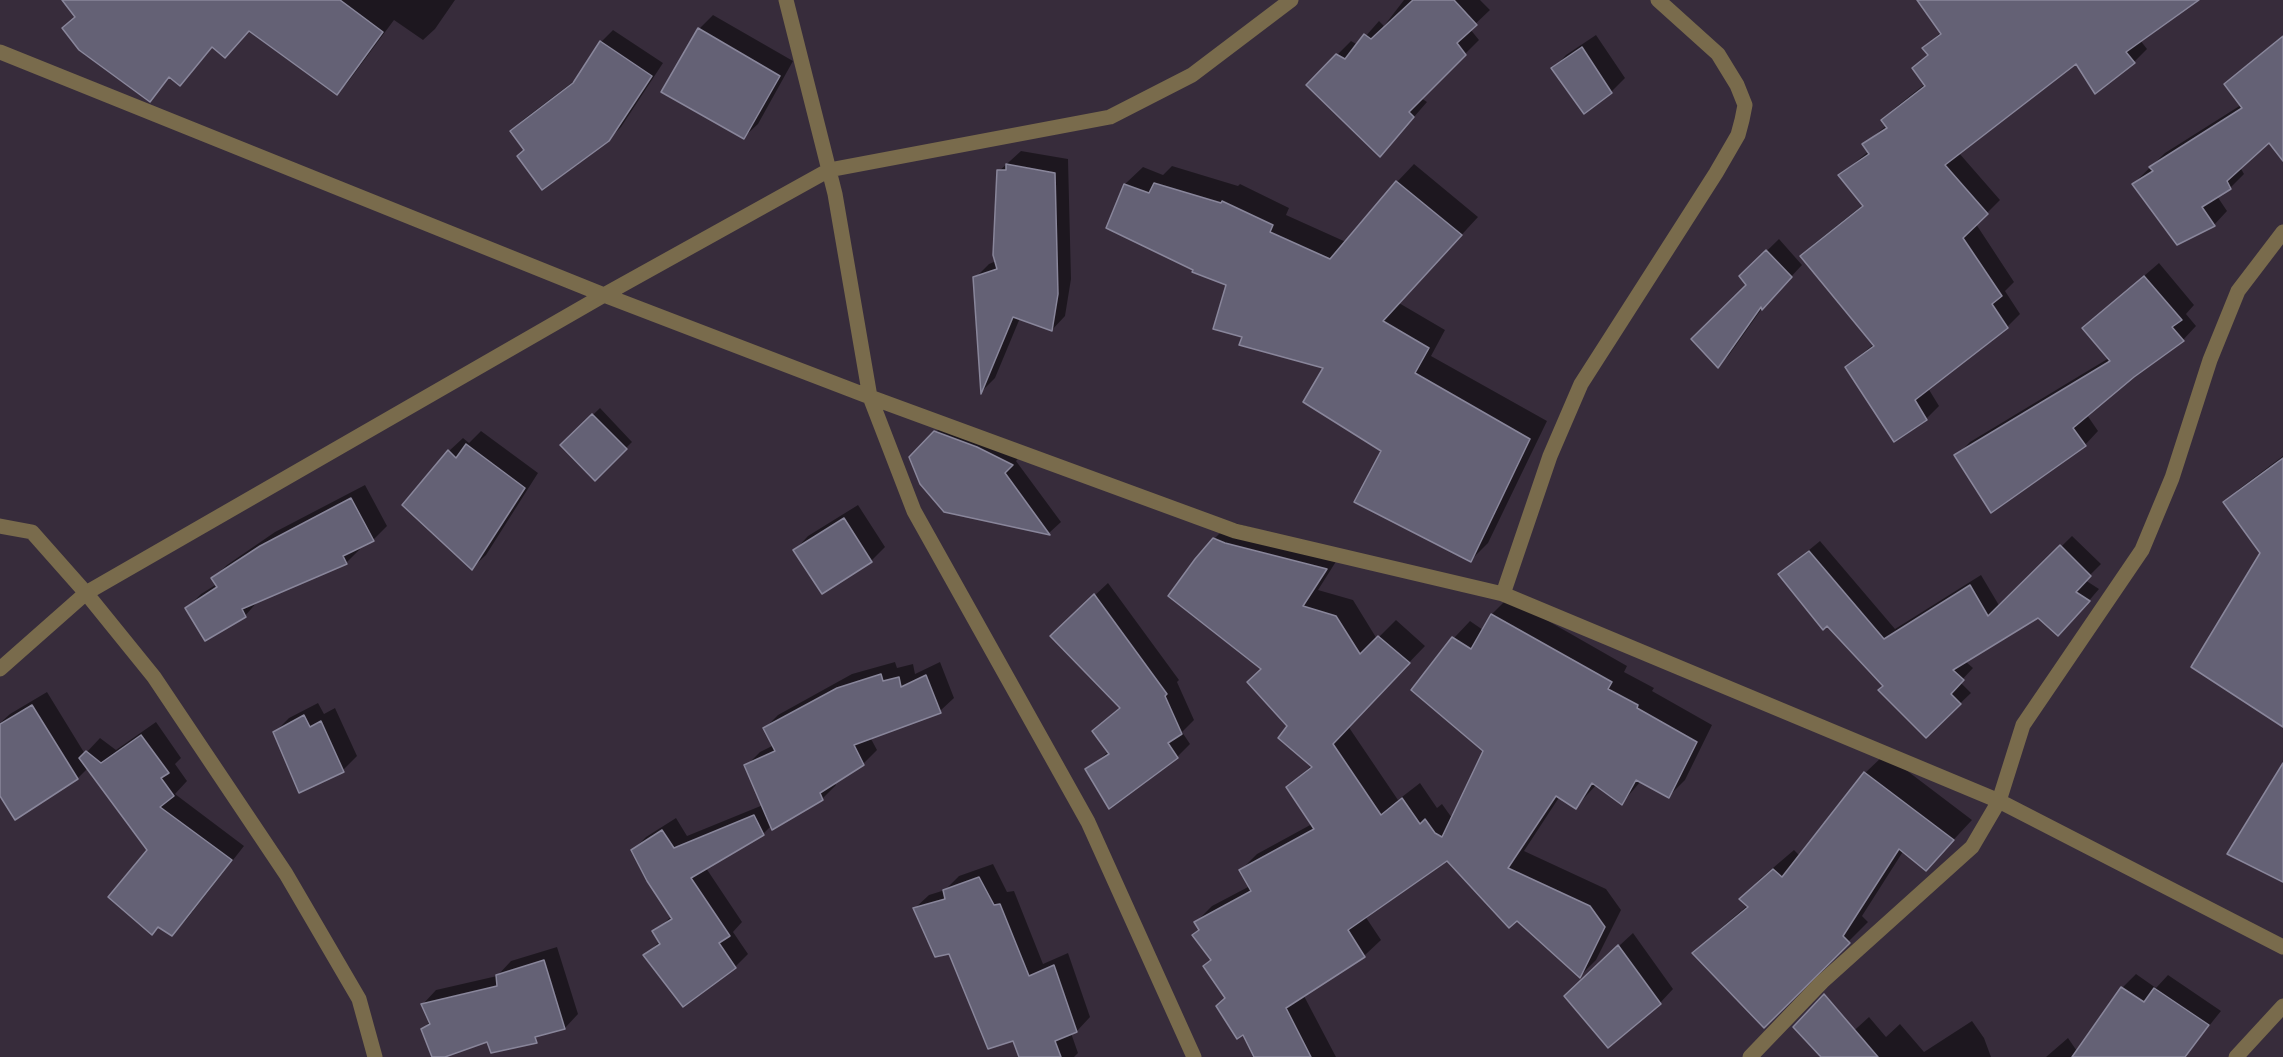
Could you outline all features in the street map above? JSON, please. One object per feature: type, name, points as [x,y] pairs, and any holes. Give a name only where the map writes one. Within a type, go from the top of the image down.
[{"type":"street","points":[[786,0],[829,170],[870,397],[914,511],[1088,822],[1194,1057]]},
{"type":"street","points":[[0,669],[86,593],[604,295],[829,170],[1110,117],[1192,75],[1291,0]]},
{"type":"street","points":[[1503,594],[1550,456],[1581,384],[1716,173],[1738,135],[1742,120],[1745,105],[1737,85],[1718,54],[1661,1]]},
{"type":"street","points":[[0,52],[604,295],[870,397],[1235,531],[1503,594],[1999,801],[2283,947]]},
{"type":"street","points":[[1750,1057],[1822,982],[1972,847],[1999,801],[2023,725],[2142,550],[2172,478],[2210,360],[2238,291],[2283,232]]},
{"type":"street","points":[[0,526],[32,532],[86,593],[154,677],[286,874],[359,999],[375,1057]]},
{"type":"street","points":[[2236,1057],[2283,1006]]},
{"type":"building","points":[[62,0],[340,0],[383,32],[337,95],[249,31],[225,58],[212,47],[180,86],[169,77],[150,102],[79,50],[62,28],[75,17]]},
{"type":"building","points":[[1413,0],[1454,0],[1477,25],[1457,43],[1466,55],[1409,112],[1414,117],[1380,157],[1306,85],[1336,54],[1345,59],[1364,34],[1371,39]]},
{"type":"building","points":[[1917,0],[2199,0],[2126,52],[2135,63],[2095,94],[2076,64],[1945,165],[1988,214],[1963,238],[2002,296],[1992,304],[2008,328],[1915,400],[1927,420],[1894,442],[1845,367],[1874,346],[1800,256],[1863,206],[1838,175],[1869,154],[1862,144],[1887,128],[1881,120],[1925,86],[1912,68],[1928,55],[1922,48],[1941,34]]},
{"type":"building","points":[[698,28],[780,76],[744,139],[661,92]]},
{"type":"building","points":[[2283,36],[2283,161],[2269,143],[2227,181],[2231,189],[2202,207],[2215,226],[2177,245],[2132,184],[2153,171],[2149,167],[2242,108],[2224,84]]},
{"type":"building","points":[[600,41],[652,76],[609,141],[542,190],[517,156],[524,150],[510,131],[573,83]]},
{"type":"building","points":[[1582,47],[1612,93],[1584,114],[1551,68]]},
{"type":"building","points":[[1006,164],[1055,173],[1058,294],[1052,331],[1013,317],[981,394],[973,277],[997,269],[993,255],[997,170],[1006,170]]},
{"type":"building","points":[[1396,181],[1462,235],[1383,321],[1429,348],[1415,373],[1530,439],[1471,562],[1354,502],[1381,451],[1303,402],[1323,368],[1239,345],[1242,337],[1213,329],[1226,285],[1192,272],[1193,270],[1106,228],[1124,184],[1149,193],[1154,183],[1221,203],[1222,201],[1273,225],[1270,232],[1330,259]]},
{"type":"building","points":[[1766,250],[1792,277],[1762,310],[1761,307],[1718,368],[1691,339],[1746,285],[1739,276]]},
{"type":"building","points":[[2144,276],[2182,320],[2172,327],[2184,341],[2134,377],[2073,428],[2086,446],[1991,513],[1954,455],[2110,361],[2082,328]]},
{"type":"building","points":[[592,414],[627,449],[595,481],[560,445]]},
{"type":"building","points":[[934,431],[977,447],[1013,465],[1005,473],[1050,535],[944,512],[920,484],[909,457]]},
{"type":"building","points":[[466,444],[525,488],[472,570],[402,505],[448,450],[456,458]]},
{"type":"building","points":[[2283,458],[2283,727],[2191,667],[2260,553],[2223,502]]},
{"type":"building","points":[[351,498],[374,541],[343,556],[347,564],[242,609],[246,617],[205,641],[185,608],[217,587],[211,578],[260,546]]},
{"type":"building","points":[[844,518],[872,562],[822,594],[793,550]]},
{"type":"building","points":[[1213,538],[1327,569],[1303,606],[1336,616],[1360,654],[1378,636],[1410,663],[1333,744],[1381,815],[1402,798],[1420,824],[1425,819],[1435,833],[1442,837],[1483,751],[1411,690],[1452,637],[1471,649],[1491,614],[1612,682],[1608,689],[1697,742],[1669,798],[1636,780],[1622,805],[1592,783],[1576,809],[1556,796],[1508,868],[1590,906],[1605,927],[1580,978],[1517,921],[1509,928],[1447,861],[1348,930],[1365,957],[1286,1008],[1311,1057],[1254,1057],[1243,1035],[1237,1039],[1216,1006],[1225,998],[1203,966],[1211,960],[1192,935],[1199,930],[1194,922],[1251,891],[1239,870],[1314,829],[1286,787],[1312,767],[1278,738],[1287,726],[1247,682],[1261,669],[1168,596]]},
{"type":"building","points":[[2060,545],[2091,576],[2076,592],[2090,601],[2058,636],[2038,618],[1953,670],[1964,680],[1951,694],[1961,704],[1926,738],[1878,690],[1883,686],[1827,626],[1823,630],[1778,574],[1809,551],[1884,639],[1970,585],[1988,616]]},
{"type":"building","points":[[1094,594],[1167,694],[1165,696],[1182,734],[1168,743],[1178,758],[1109,809],[1085,769],[1109,754],[1092,731],[1120,708],[1050,636]]},
{"type":"building","points":[[881,674],[883,681],[899,677],[901,687],[926,675],[941,713],[854,745],[864,765],[820,793],[823,800],[772,830],[744,765],[775,751],[763,728],[837,688]]},
{"type":"building","points":[[32,705],[78,779],[15,820],[0,796],[0,724]]},
{"type":"building","points":[[304,715],[310,727],[321,721],[344,772],[299,793],[273,732]]},
{"type":"building","points":[[141,735],[169,773],[161,778],[174,796],[160,807],[232,860],[172,936],[158,927],[152,935],[108,897],[147,850],[79,758],[86,751],[101,763]]},
{"type":"building","points":[[2283,763],[2283,882],[2227,854]]},
{"type":"building","points":[[1864,772],[1954,840],[1926,871],[1899,849],[1843,936],[1850,943],[1764,1028],[1692,953],[1748,907],[1739,899],[1773,869],[1782,877]]},
{"type":"building","points":[[754,815],[764,835],[691,878],[730,936],[719,943],[736,968],[683,1007],[643,955],[660,944],[652,931],[672,919],[647,881],[631,850],[662,830],[674,848]]},
{"type":"building","points":[[979,877],[994,905],[1000,904],[1029,976],[1054,965],[1077,1032],[1055,1041],[1061,1057],[1019,1057],[1013,1041],[988,1049],[949,954],[935,957],[913,908],[945,899],[943,890]]},
{"type":"building","points":[[1618,945],[1661,1004],[1608,1048],[1564,996]]},
{"type":"building","points":[[544,960],[565,1029],[535,1037],[537,1043],[491,1053],[487,1042],[445,1057],[432,1057],[421,1029],[430,1024],[421,1004],[497,986],[496,975]]},
{"type":"building","points":[[2121,987],[2144,1002],[2154,988],[2209,1025],[2185,1057],[2072,1057]]},
{"type":"building","points":[[1824,994],[1878,1057],[1821,1057],[1793,1027]]}]
